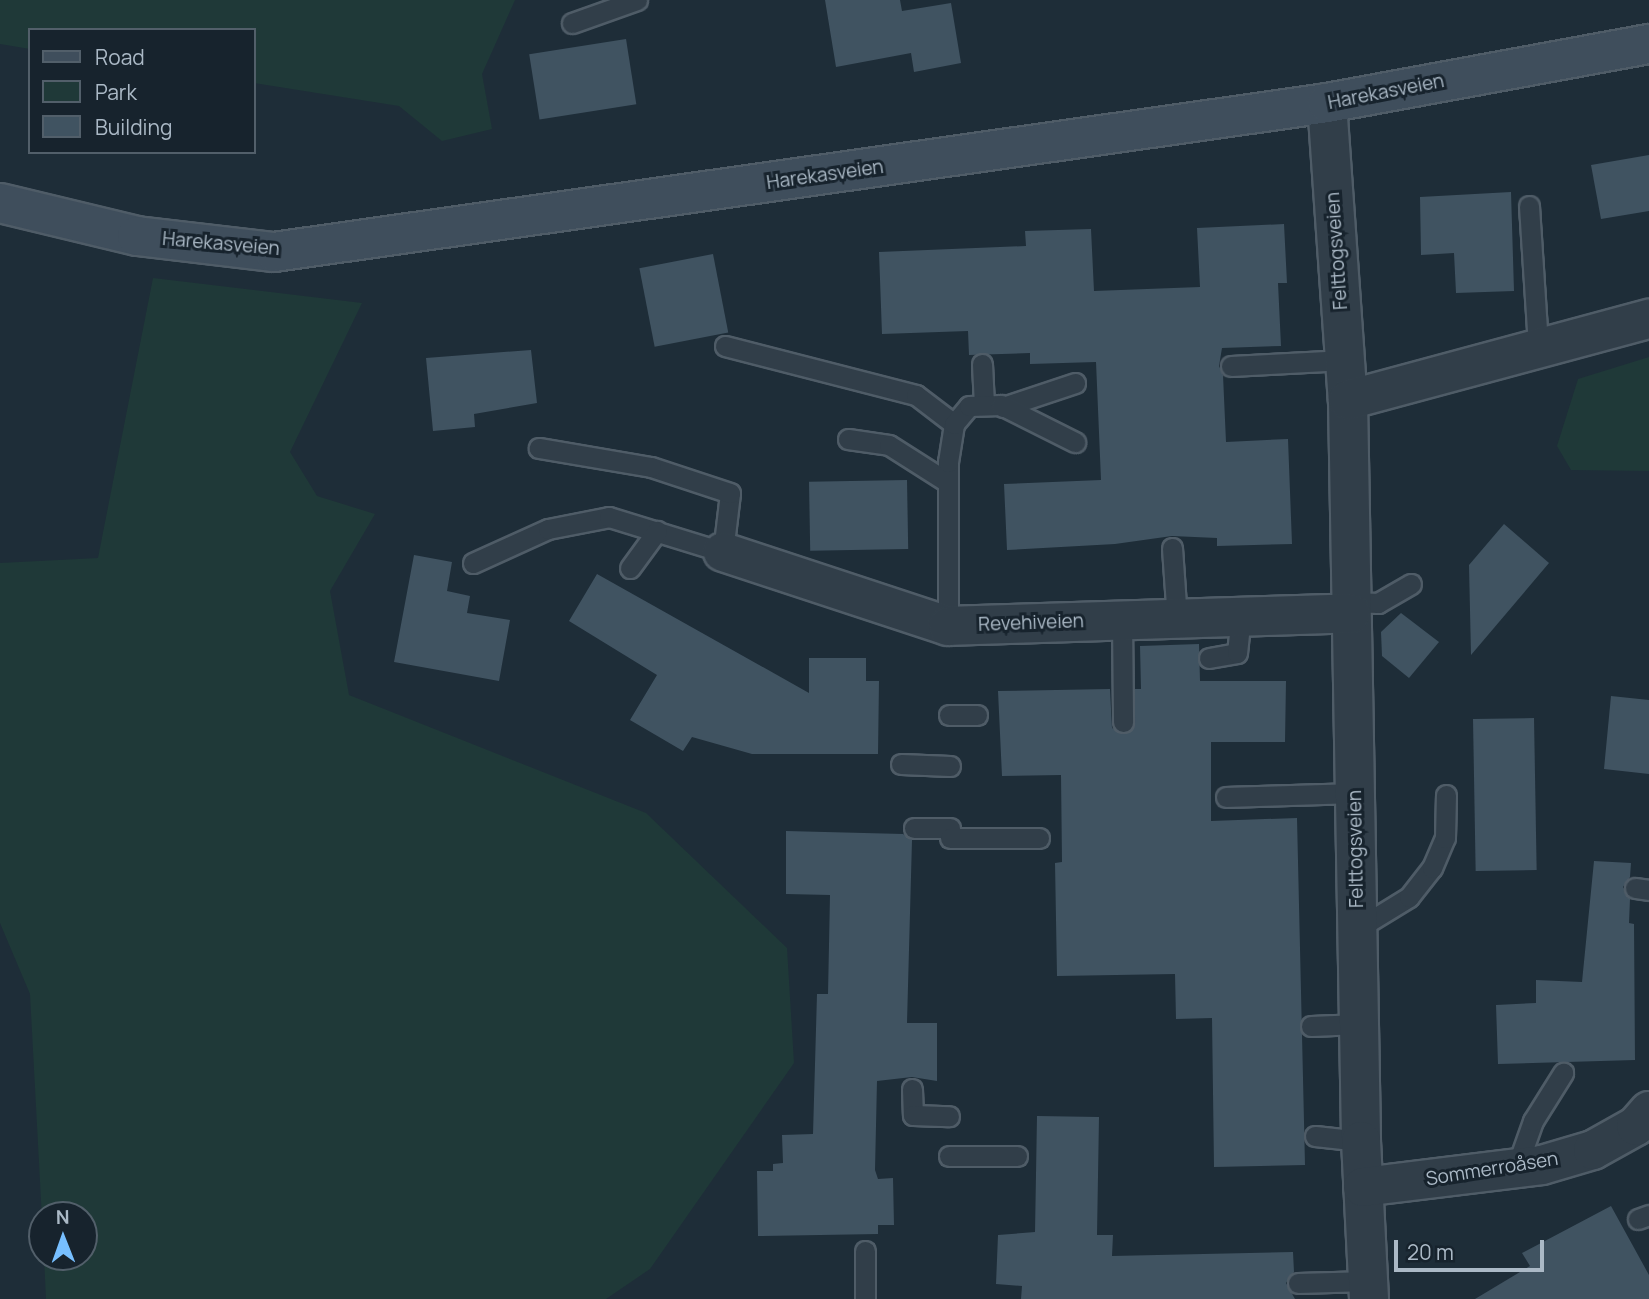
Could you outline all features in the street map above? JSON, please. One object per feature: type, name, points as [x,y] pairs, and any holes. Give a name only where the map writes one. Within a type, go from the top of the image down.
[{"type":"street","name":"Harekasveien","points":[[0,203],[137,236],[274,252],[1327,103],[1649,44]]},
{"type":"street","name":"Felttogsveien","points":[[1327,103],[1348,400],[1361,1141],[1368,1290]]},
{"type":"street","points":[[1348,400],[1649,319]]},
{"type":"street","name":"Revehiveien","points":[[723,552],[948,626],[1241,617],[1351,608]]},
{"type":"street","name":"Sommerroåsen","points":[[1363,1187],[1516,1169],[1593,1150],[1645,1123]]},
{"type":"lane","points":[[572,23],[637,0]]},
{"type":"lane","points":[[1529,206],[1538,347]]},
{"type":"lane","points":[[725,346],[916,395],[954,424]]},
{"type":"lane","points":[[1231,366],[1345,360]]},
{"type":"lane","points":[[982,363],[994,406]]},
{"type":"lane","points":[[948,626],[947,482],[954,424],[969,406],[994,406],[1075,383]]},
{"type":"lane","points":[[994,406],[1075,442]]},
{"type":"lane","points":[[848,439],[889,445],[947,482]]},
{"type":"lane","points":[[473,563],[548,529],[609,517],[723,552],[730,493],[651,467],[539,448]]},
{"type":"lane","points":[[630,568],[657,531]]},
{"type":"lane","points":[[1172,548],[1177,619]]},
{"type":"lane","points":[[1351,608],[1378,603],[1411,584]]},
{"type":"lane","points":[[1209,658],[1237,653],[1241,617]]},
{"type":"lane","points":[[1122,620],[1123,722]]},
{"type":"lane","points":[[949,715],[977,715]]},
{"type":"lane","points":[[901,764],[950,766]]},
{"type":"lane","points":[[1226,797],[1355,793]]},
{"type":"lane","points":[[1357,929],[1409,897],[1432,868],[1445,838],[1446,795]]},
{"type":"lane","points":[[914,828],[950,833],[1039,838]]},
{"type":"lane","points":[[1311,1026],[1359,1024]]},
{"type":"lane","points":[[1516,1169],[1533,1121],[1563,1073]]},
{"type":"lane","points":[[912,1089],[913,1115],[950,1116]]},
{"type":"lane","points":[[1315,1136],[1361,1141]]},
{"type":"lane","points":[[949,1156],[1017,1156]]},
{"type":"lane","points":[[865,1251],[865,1299]]},
{"type":"lane","points":[[1298,1283],[1368,1290]]},
{"type":"green space","points":[[0,0],[515,0],[482,74],[492,129],[442,141],[399,106],[256,83],[256,28],[28,28],[28,49],[0,44]]},
{"type":"green space","points":[[153,278],[362,303],[290,452],[317,496],[375,514],[330,591],[349,695],[646,813],[787,948],[794,1063],[650,1269],[606,1299],[46,1299],[45,1271],[98,1271],[98,1201],[41,1201],[30,994],[0,923],[0,563],[98,558]]},
{"type":"green space","points":[[1649,357],[1649,471],[1571,470],[1557,446],[1578,379]]},
{"type":"building","points":[[825,0],[900,0],[902,11],[951,3],[961,63],[914,72],[911,53],[836,67]]},
{"type":"building","points":[[626,39],[636,104],[540,120],[529,54]]},
{"type":"building","points":[[1649,155],[1649,211],[1601,219],[1591,165]]},
{"type":"building","points":[[1511,192],[1514,291],[1456,293],[1454,253],[1421,255],[1420,197]]},
{"type":"building","points":[[1284,224],[1287,283],[1278,283],[1281,346],[1222,348],[1219,366],[1223,375],[1226,442],[1288,439],[1292,544],[1217,546],[1217,538],[1172,536],[1115,544],[1007,550],[1004,484],[1101,480],[1096,362],[1030,364],[1030,353],[969,355],[968,331],[882,334],[879,252],[1026,246],[1025,231],[1091,229],[1094,291],[1200,287],[1197,228]]},
{"type":"building","points":[[713,254],[728,333],[655,347],[639,268]]},
{"type":"building","points":[[531,350],[537,403],[474,414],[475,427],[433,431],[426,358]]},
{"type":"building","points":[[907,480],[908,549],[810,551],[809,482]]},
{"type":"building","points":[[1504,524],[1549,563],[1471,655],[1469,565]]},
{"type":"building","points":[[414,555],[452,562],[447,591],[470,596],[467,613],[510,620],[499,681],[394,662]]},
{"type":"building","points":[[597,574],[809,693],[809,658],[866,658],[866,681],[879,681],[878,754],[752,754],[692,737],[683,751],[630,720],[657,675],[569,621]]},
{"type":"building","points":[[1401,613],[1439,642],[1409,678],[1382,656],[1381,632]]},
{"type":"building","points":[[1199,644],[1200,681],[1286,681],[1285,742],[1211,742],[1211,821],[1297,818],[1305,1165],[1214,1167],[1212,1018],[1176,1019],[1175,974],[1057,976],[1055,863],[1062,862],[1061,775],[1002,776],[998,691],[1110,689],[1112,728],[1124,734],[1135,723],[1135,689],[1141,689],[1140,646]]},
{"type":"building","points":[[1611,696],[1649,700],[1649,774],[1604,769]]},
{"type":"building","points":[[1534,718],[1537,870],[1476,871],[1473,719]]},
{"type":"building","points":[[786,831],[903,834],[912,840],[907,1023],[937,1023],[937,1081],[912,1077],[877,1081],[875,1170],[878,1179],[893,1178],[894,1225],[878,1225],[878,1234],[758,1236],[757,1171],[773,1171],[773,1164],[783,1163],[782,1135],[813,1134],[817,994],[828,994],[830,895],[786,894]]},
{"type":"building","points":[[1594,861],[1631,863],[1630,877],[1623,887],[1630,899],[1629,923],[1634,924],[1635,1060],[1498,1064],[1496,1005],[1536,1003],[1536,980],[1582,982]]},
{"type":"building","points":[[1037,1116],[1099,1117],[1097,1235],[1113,1235],[1112,1256],[1293,1252],[1294,1272],[1286,1283],[1295,1299],[1021,1299],[1022,1286],[996,1284],[998,1235],[1035,1232]]},
{"type":"building","points":[[1611,1206],[1649,1275],[1649,1299],[1475,1299],[1530,1266],[1522,1253]]}]
